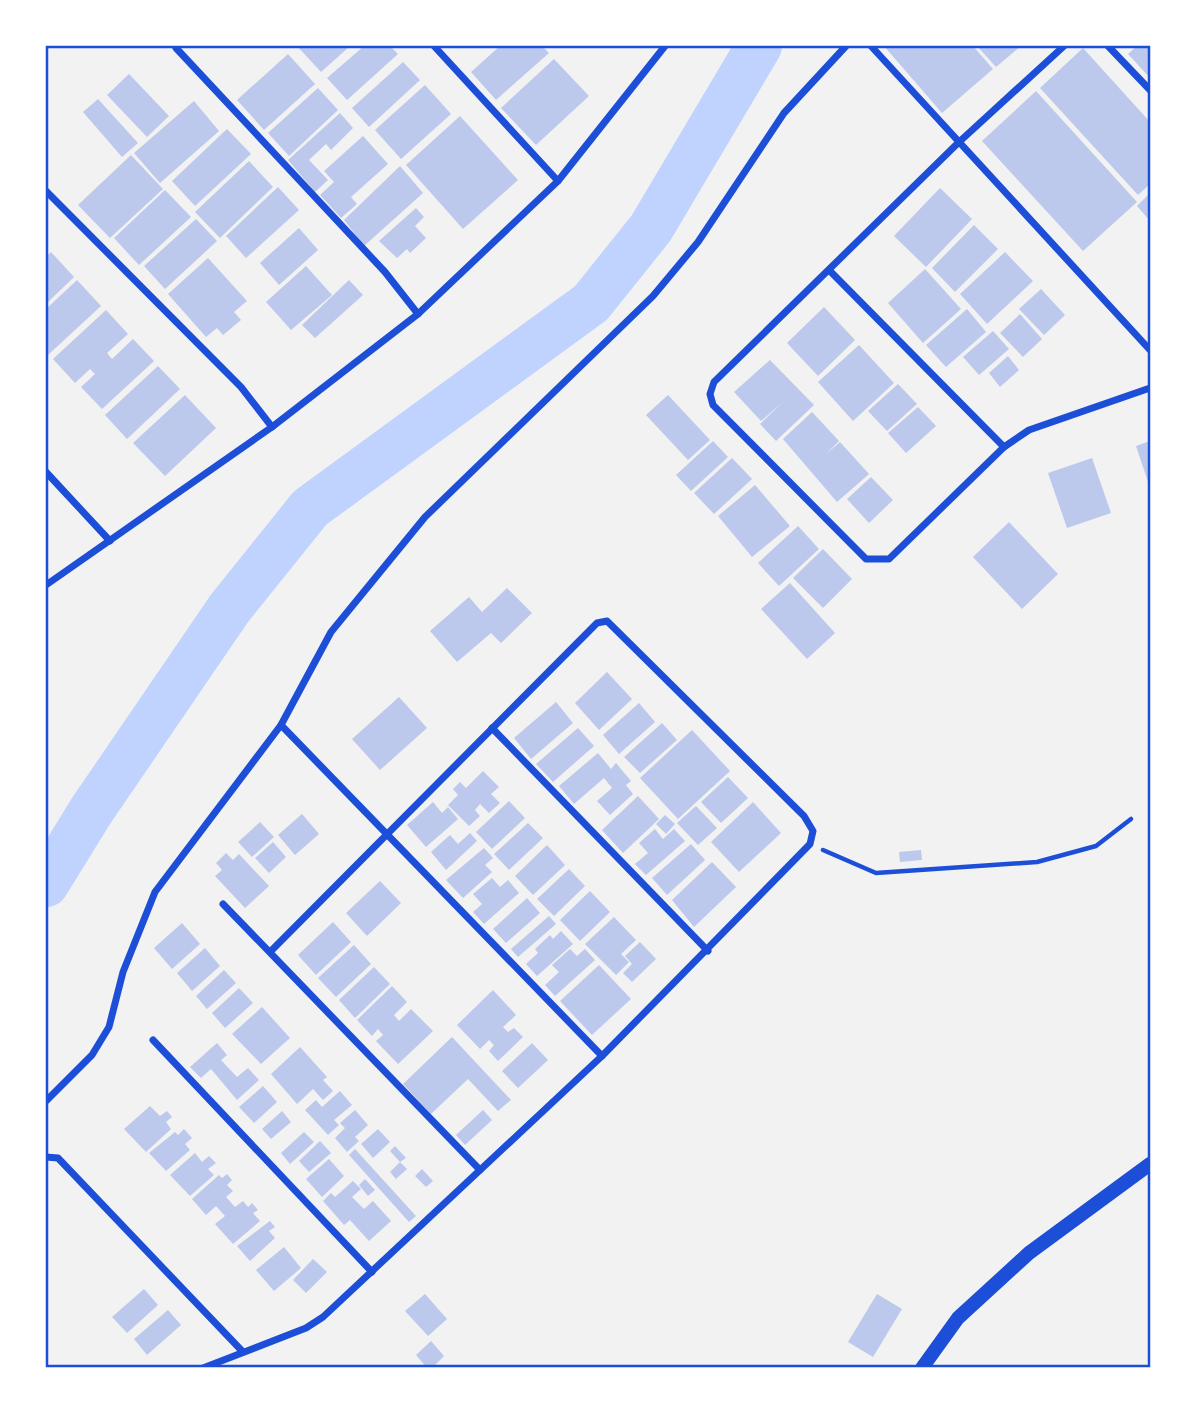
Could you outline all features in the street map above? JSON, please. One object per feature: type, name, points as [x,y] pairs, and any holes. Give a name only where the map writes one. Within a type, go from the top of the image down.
[{"type":"main road","points":[[922,1367],[958,1318],[1029,1253],[1150,1164]]},
{"type":"street","points":[[434,46],[558,181]]},
{"type":"street","points":[[46,585],[272,427],[418,314],[558,181],[665,46]]},
{"type":"street","points":[[46,1101],[92,1055],[109,1027],[123,972],[155,892],[281,724],[331,632],[425,517],[653,296],[698,242],[784,113],[846,46]]},
{"type":"street","points":[[871,46],[1150,350]]},
{"type":"street","points":[[1063,46],[958,143],[714,382],[710,394],[713,405],[866,559],[878,561],[888,559],[1004,447],[1029,430],[1150,388]]},
{"type":"street","points":[[1108,46],[1150,90]]},
{"type":"street","points":[[176,48],[385,272],[418,314]]},
{"type":"street","points":[[46,191],[241,387],[272,427]]},
{"type":"street","points":[[830,271],[1004,447]]},
{"type":"street","points":[[46,472],[110,541]]},
{"type":"street","points":[[203,1367],[306,1328],[372,1272],[602,1056],[708,951],[810,844],[813,831],[804,817],[607,621],[597,623],[271,951]]},
{"type":"street","points":[[281,724],[602,1056]]},
{"type":"street","points":[[492,727],[708,951]]},
{"type":"street","points":[[223,904],[480,1170]]},
{"type":"street","points":[[153,1040],[372,1272]]},
{"type":"street","points":[[46,1157],[58,1158],[243,1352]]},
{"type":"path","points":[[810,844],[876,873],[999,865],[1066,857],[1096,846],[1131,819]]},
{"type":"building","points":[[297,46],[350,46],[321,72]]},
{"type":"building","points":[[364,46],[390,46],[398,54],[347,100],[327,78]]},
{"type":"building","points":[[500,46],[542,46],[549,53],[496,100],[471,72]]},
{"type":"building","points":[[884,46],[973,46],[993,69],[942,113]]},
{"type":"building","points":[[977,46],[1021,46],[996,67]]},
{"type":"building","points":[[1137,46],[1150,46],[1150,78],[1128,54]]},
{"type":"building","points":[[1083,48],[1150,122],[1150,184],[1138,195],[1040,88]]},
{"type":"building","points":[[288,54],[315,84],[264,130],[237,100]]},
{"type":"building","points":[[554,59],[589,96],[536,145],[501,108]]},
{"type":"building","points":[[403,62],[420,80],[369,127],[352,108]]},
{"type":"building","points":[[129,74],[169,116],[147,137],[107,95]]},
{"type":"building","points":[[425,85],[451,114],[401,159],[375,130]]},
{"type":"building","points":[[318,88],[338,110],[289,156],[268,133]]},
{"type":"building","points":[[1036,91],[1137,202],[1083,251],[982,141]]},
{"type":"building","points":[[98,99],[138,143],[122,157],[83,112]]},
{"type":"building","points":[[194,101],[219,131],[160,183],[134,153]]},
{"type":"building","points":[[340,113],[353,128],[331,150],[326,144],[309,160],[328,180],[315,192],[288,160]]},
{"type":"building","points":[[460,116],[518,180],[463,229],[406,165]]},
{"type":"building","points":[[227,129],[251,154],[195,206],[172,181]]},
{"type":"building","points":[[363,136],[388,164],[351,197],[357,204],[341,218],[320,195],[334,182],[324,171]]},
{"type":"building","points":[[131,155],[163,189],[110,238],[78,205]]},
{"type":"building","points":[[249,161],[273,187],[220,238],[195,212]]},
{"type":"building","points":[[400,166],[423,193],[364,246],[344,220]]},
{"type":"building","points":[[278,187],[299,210],[246,258],[226,236]]},
{"type":"building","points":[[940,188],[972,219],[926,267],[894,236]]},
{"type":"building","points":[[165,190],[191,217],[139,265],[114,238]]},
{"type":"building","points":[[1150,193],[1150,221],[1137,206]]},
{"type":"building","points":[[416,208],[424,217],[415,226],[426,238],[410,253],[407,249],[397,258],[379,241]]},
{"type":"building","points":[[196,219],[217,241],[165,289],[144,266]]},
{"type":"building","points":[[974,225],[998,249],[955,292],[932,268]]},
{"type":"building","points":[[299,228],[318,250],[279,285],[260,263]]},
{"type":"building","points":[[51,252],[74,277],[46,304],[46,257]]},
{"type":"building","points":[[1005,252],[1033,281],[987,324],[960,294]]},
{"type":"building","points":[[208,258],[247,301],[234,312],[241,320],[223,335],[217,328],[206,337],[168,294]]},
{"type":"building","points":[[306,266],[332,295],[291,330],[266,302]]},
{"type":"building","points":[[925,269],[961,309],[923,343],[888,303]]},
{"type":"building","points":[[77,280],[101,306],[48,355],[46,309]]},
{"type":"building","points":[[349,280],[363,295],[315,338],[302,325]]},
{"type":"building","points":[[1041,289],[1065,315],[1044,335],[1019,309]]},
{"type":"building","points":[[824,307],[855,340],[818,376],[787,343]]},
{"type":"building","points":[[967,309],[986,332],[946,367],[926,345]]},
{"type":"building","points":[[106,310],[128,334],[107,353],[112,359],[133,339],[154,361],[102,409],[81,387],[95,374],[90,369],[75,383],[53,359]]},
{"type":"building","points":[[1020,314],[1042,339],[1023,357],[1000,333]]},
{"type":"building","points":[[993,331],[1009,349],[979,375],[963,357]]},
{"type":"building","points":[[859,345],[894,383],[853,421],[818,382]]},
{"type":"building","points":[[1008,356],[1019,370],[1000,387],[989,373]]},
{"type":"building","points":[[770,360],[814,405],[776,441],[760,424],[784,401],[761,421],[734,392]]},
{"type":"building","points":[[158,366],[180,389],[127,439],[105,415]]},
{"type":"building","points":[[898,384],[917,404],[887,431],[868,411]]},
{"type":"building","points":[[185,395],[216,428],[165,476],[133,443]]},
{"type":"building","points":[[668,395],[710,440],[688,460],[646,415]]},
{"type":"building","points":[[918,407],[936,426],[906,453],[888,433]]},
{"type":"building","points":[[812,412],[839,441],[826,454],[840,442],[869,474],[837,502],[783,439]]},
{"type":"building","points":[[713,441],[728,457],[691,491],[676,475]]},
{"type":"building","points":[[1150,441],[1150,488],[1136,446]]},
{"type":"building","points":[[732,458],[752,479],[714,514],[694,493]]},
{"type":"building","points":[[1092,458],[1111,513],[1067,528],[1048,473]]},
{"type":"building","points":[[871,477],[893,500],[869,523],[847,499]]},
{"type":"building","points":[[755,485],[790,526],[752,557],[718,516]]},
{"type":"building","points":[[1009,522],[1058,574],[1022,609],[973,557]]},
{"type":"building","points":[[798,526],[819,549],[779,586],[758,563]]},
{"type":"building","points":[[823,549],[852,579],[823,608],[793,578]]},
{"type":"building","points":[[790,583],[835,633],[807,659],[761,609]]},
{"type":"building","points":[[507,588],[532,613],[501,643],[491,633],[457,662],[430,631],[469,597],[482,612]]},
{"type":"building","points":[[607,672],[632,699],[599,730],[575,703]]},
{"type":"building","points":[[399,697],[427,728],[380,770],[352,739]]},
{"type":"building","points":[[556,702],[573,723],[531,759],[514,738]]},
{"type":"building","points":[[639,703],[655,722],[619,754],[603,735]]},
{"type":"building","points":[[662,723],[677,740],[640,773],[624,757]]},
{"type":"building","points":[[578,728],[594,746],[553,782],[536,764]]},
{"type":"building","points":[[692,730],[730,771],[678,819],[640,778]]},
{"type":"building","points":[[598,753],[611,769],[616,763],[631,781],[626,785],[633,794],[610,815],[597,801],[612,788],[604,778],[574,804],[559,786]]},
{"type":"building","points":[[483,771],[499,787],[491,794],[500,803],[489,813],[480,804],[475,810],[480,816],[469,826],[448,805],[458,795],[453,789],[460,782],[466,788]]},
{"type":"building","points":[[728,777],[748,798],[721,823],[701,802]]},
{"type":"building","points":[[638,796],[659,819],[623,853],[602,830]]},
{"type":"building","points":[[509,801],[525,818],[492,849],[476,832]]},
{"type":"building","points":[[433,802],[442,813],[448,807],[458,819],[426,847],[407,825]]},
{"type":"building","points":[[753,802],[781,833],[739,872],[711,842]]},
{"type":"building","points":[[696,806],[717,828],[698,845],[677,823]]},
{"type":"building","points":[[302,814],[319,834],[295,855],[278,835]]},
{"type":"building","points":[[665,815],[675,824],[666,834],[656,824]]},
{"type":"building","points":[[260,822],[274,837],[252,857],[238,842]]},
{"type":"building","points":[[528,823],[543,838],[509,870],[494,854]]},
{"type":"building","points":[[655,829],[663,839],[674,829],[685,841],[646,875],[635,864],[648,853],[639,843]]},
{"type":"building","points":[[470,833],[477,841],[446,870],[431,852],[450,835],[458,844]]},
{"type":"building","points":[[273,842],[286,857],[269,873],[255,858]]},
{"type":"building","points":[[691,844],[705,860],[667,895],[652,878]]},
{"type":"building","points":[[547,845],[565,865],[533,895],[515,876]]},
{"type":"building","points":[[484,848],[493,858],[485,865],[492,872],[463,898],[446,880]]},
{"type":"building","points":[[921,850],[922,860],[900,862],[899,852]]},
{"type":"building","points":[[226,853],[233,860],[239,854],[269,886],[245,908],[215,876],[222,870],[216,863]]},
{"type":"building","points":[[712,862],[736,887],[694,927],[672,900]]},
{"type":"building","points":[[569,869],[585,886],[554,916],[537,899]]},
{"type":"building","points":[[492,878],[500,887],[508,880],[519,893],[484,924],[473,912],[482,904],[473,894]]},
{"type":"building","points":[[380,881],[401,903],[367,936],[346,913]]},
{"type":"building","points":[[590,891],[610,912],[580,941],[560,920]]},
{"type":"building","points":[[527,898],[540,913],[506,943],[493,929]]},
{"type":"building","points":[[549,916],[556,924],[518,957],[511,949]]},
{"type":"building","points":[[614,917],[636,940],[621,954],[629,962],[616,975],[585,944]]},
{"type":"building","points":[[333,922],[351,942],[316,975],[298,955]]},
{"type":"building","points":[[182,923],[200,944],[172,969],[154,948]]},
{"type":"building","points":[[561,931],[573,944],[537,976],[526,964],[538,953],[535,949],[550,935],[553,939]]},
{"type":"building","points":[[640,942],[656,959],[632,982],[623,973],[632,964],[625,956]]},
{"type":"building","points":[[354,945],[371,964],[336,997],[318,978]]},
{"type":"building","points":[[205,948],[220,966],[192,991],[177,973]]},
{"type":"building","points":[[570,949],[577,956],[585,949],[595,960],[555,996],[545,985],[559,972],[552,965]]},
{"type":"building","points":[[599,965],[631,999],[592,1035],[560,1001]]},
{"type":"building","points":[[374,967],[390,984],[355,1018],[339,1000]]},
{"type":"building","points":[[224,970],[236,983],[207,1009],[196,996]]},
{"type":"building","points":[[392,986],[407,1002],[394,1015],[399,1021],[411,1009],[433,1031],[398,1064],[376,1041],[383,1035],[378,1029],[372,1036],[357,1020]]},
{"type":"building","points":[[239,988],[253,1003],[225,1028],[212,1013]]},
{"type":"building","points":[[493,990],[516,1015],[503,1027],[508,1032],[514,1028],[523,1037],[498,1061],[489,1051],[494,1045],[489,1040],[480,1049],[457,1025]]},
{"type":"building","points":[[262,1007],[290,1038],[261,1064],[232,1034]]},
{"type":"building","points":[[452,1037],[511,1100],[498,1111],[468,1079],[431,1114],[403,1084]]},
{"type":"building","points":[[217,1043],[227,1055],[221,1060],[237,1077],[248,1068],[259,1080],[237,1100],[211,1069],[201,1078],[190,1067]]},
{"type":"building","points":[[532,1043],[548,1060],[518,1088],[502,1071]]},
{"type":"building","points":[[300,1047],[327,1077],[323,1080],[333,1091],[323,1100],[313,1089],[297,1104],[271,1074]]},
{"type":"building","points":[[263,1086],[277,1102],[254,1123],[239,1107]]},
{"type":"building","points":[[340,1091],[352,1105],[334,1120],[339,1125],[328,1135],[305,1110],[316,1100],[322,1107]]},
{"type":"building","points":[[150,1106],[160,1116],[167,1111],[172,1117],[166,1122],[171,1129],[146,1152],[124,1129]]},
{"type":"building","points":[[355,1110],[368,1125],[355,1137],[359,1141],[347,1152],[335,1138],[345,1128],[340,1123]]},
{"type":"building","points":[[483,1110],[492,1120],[465,1145],[456,1135]]},
{"type":"building","points":[[282,1111],[291,1122],[271,1139],[262,1129]]},
{"type":"building","points":[[184,1129],[192,1138],[185,1144],[190,1150],[166,1171],[149,1153],[175,1132],[178,1135]]},
{"type":"building","points":[[378,1129],[390,1142],[373,1158],[361,1144]]},
{"type":"building","points":[[304,1132],[314,1142],[290,1164],[281,1153]]},
{"type":"building","points":[[320,1141],[331,1153],[309,1172],[299,1161]]},
{"type":"building","points":[[395,1146],[406,1158],[400,1162],[390,1151]]},
{"type":"building","points":[[355,1149],[416,1216],[409,1222],[349,1155]]},
{"type":"building","points":[[195,1153],[202,1162],[209,1156],[216,1163],[208,1169],[214,1175],[190,1196],[170,1175]]},
{"type":"building","points":[[329,1159],[344,1176],[322,1197],[306,1179]]},
{"type":"building","points":[[400,1162],[407,1169],[396,1179],[390,1172]]},
{"type":"building","points":[[422,1169],[433,1181],[426,1187],[415,1176]]},
{"type":"building","points":[[227,1174],[232,1180],[227,1185],[233,1191],[226,1197],[235,1207],[243,1201],[248,1207],[252,1203],[258,1210],[253,1213],[260,1221],[233,1244],[215,1224],[225,1216],[216,1206],[206,1215],[192,1199],[219,1175],[222,1178]]},
{"type":"building","points":[[365,1179],[375,1190],[368,1196],[359,1185]]},
{"type":"building","points":[[353,1181],[361,1189],[352,1197],[364,1209],[373,1201],[391,1221],[369,1241],[350,1220],[344,1225],[323,1201],[331,1193],[335,1197]]},
{"type":"building","points":[[270,1221],[275,1227],[269,1231],[275,1238],[250,1261],[237,1246]]},
{"type":"building","points":[[284,1247],[301,1268],[274,1291],[256,1270]]},
{"type":"building","points":[[313,1259],[327,1272],[306,1293],[293,1280]]},
{"type":"building","points":[[144,1289],[158,1305],[127,1333],[112,1317]]},
{"type":"building","points":[[425,1294],[447,1319],[428,1336],[405,1311]]},
{"type":"building","points":[[877,1294],[902,1309],[873,1357],[848,1342]]},
{"type":"building","points":[[168,1310],[181,1325],[147,1355],[134,1339]]},
{"type":"building","points":[[431,1341],[444,1356],[432,1368],[427,1368],[416,1355]]},
{"type":"waterway","points":[[46,884],[91,811],[229,609],[310,508],[591,303],[651,228],[759,46]]}]
